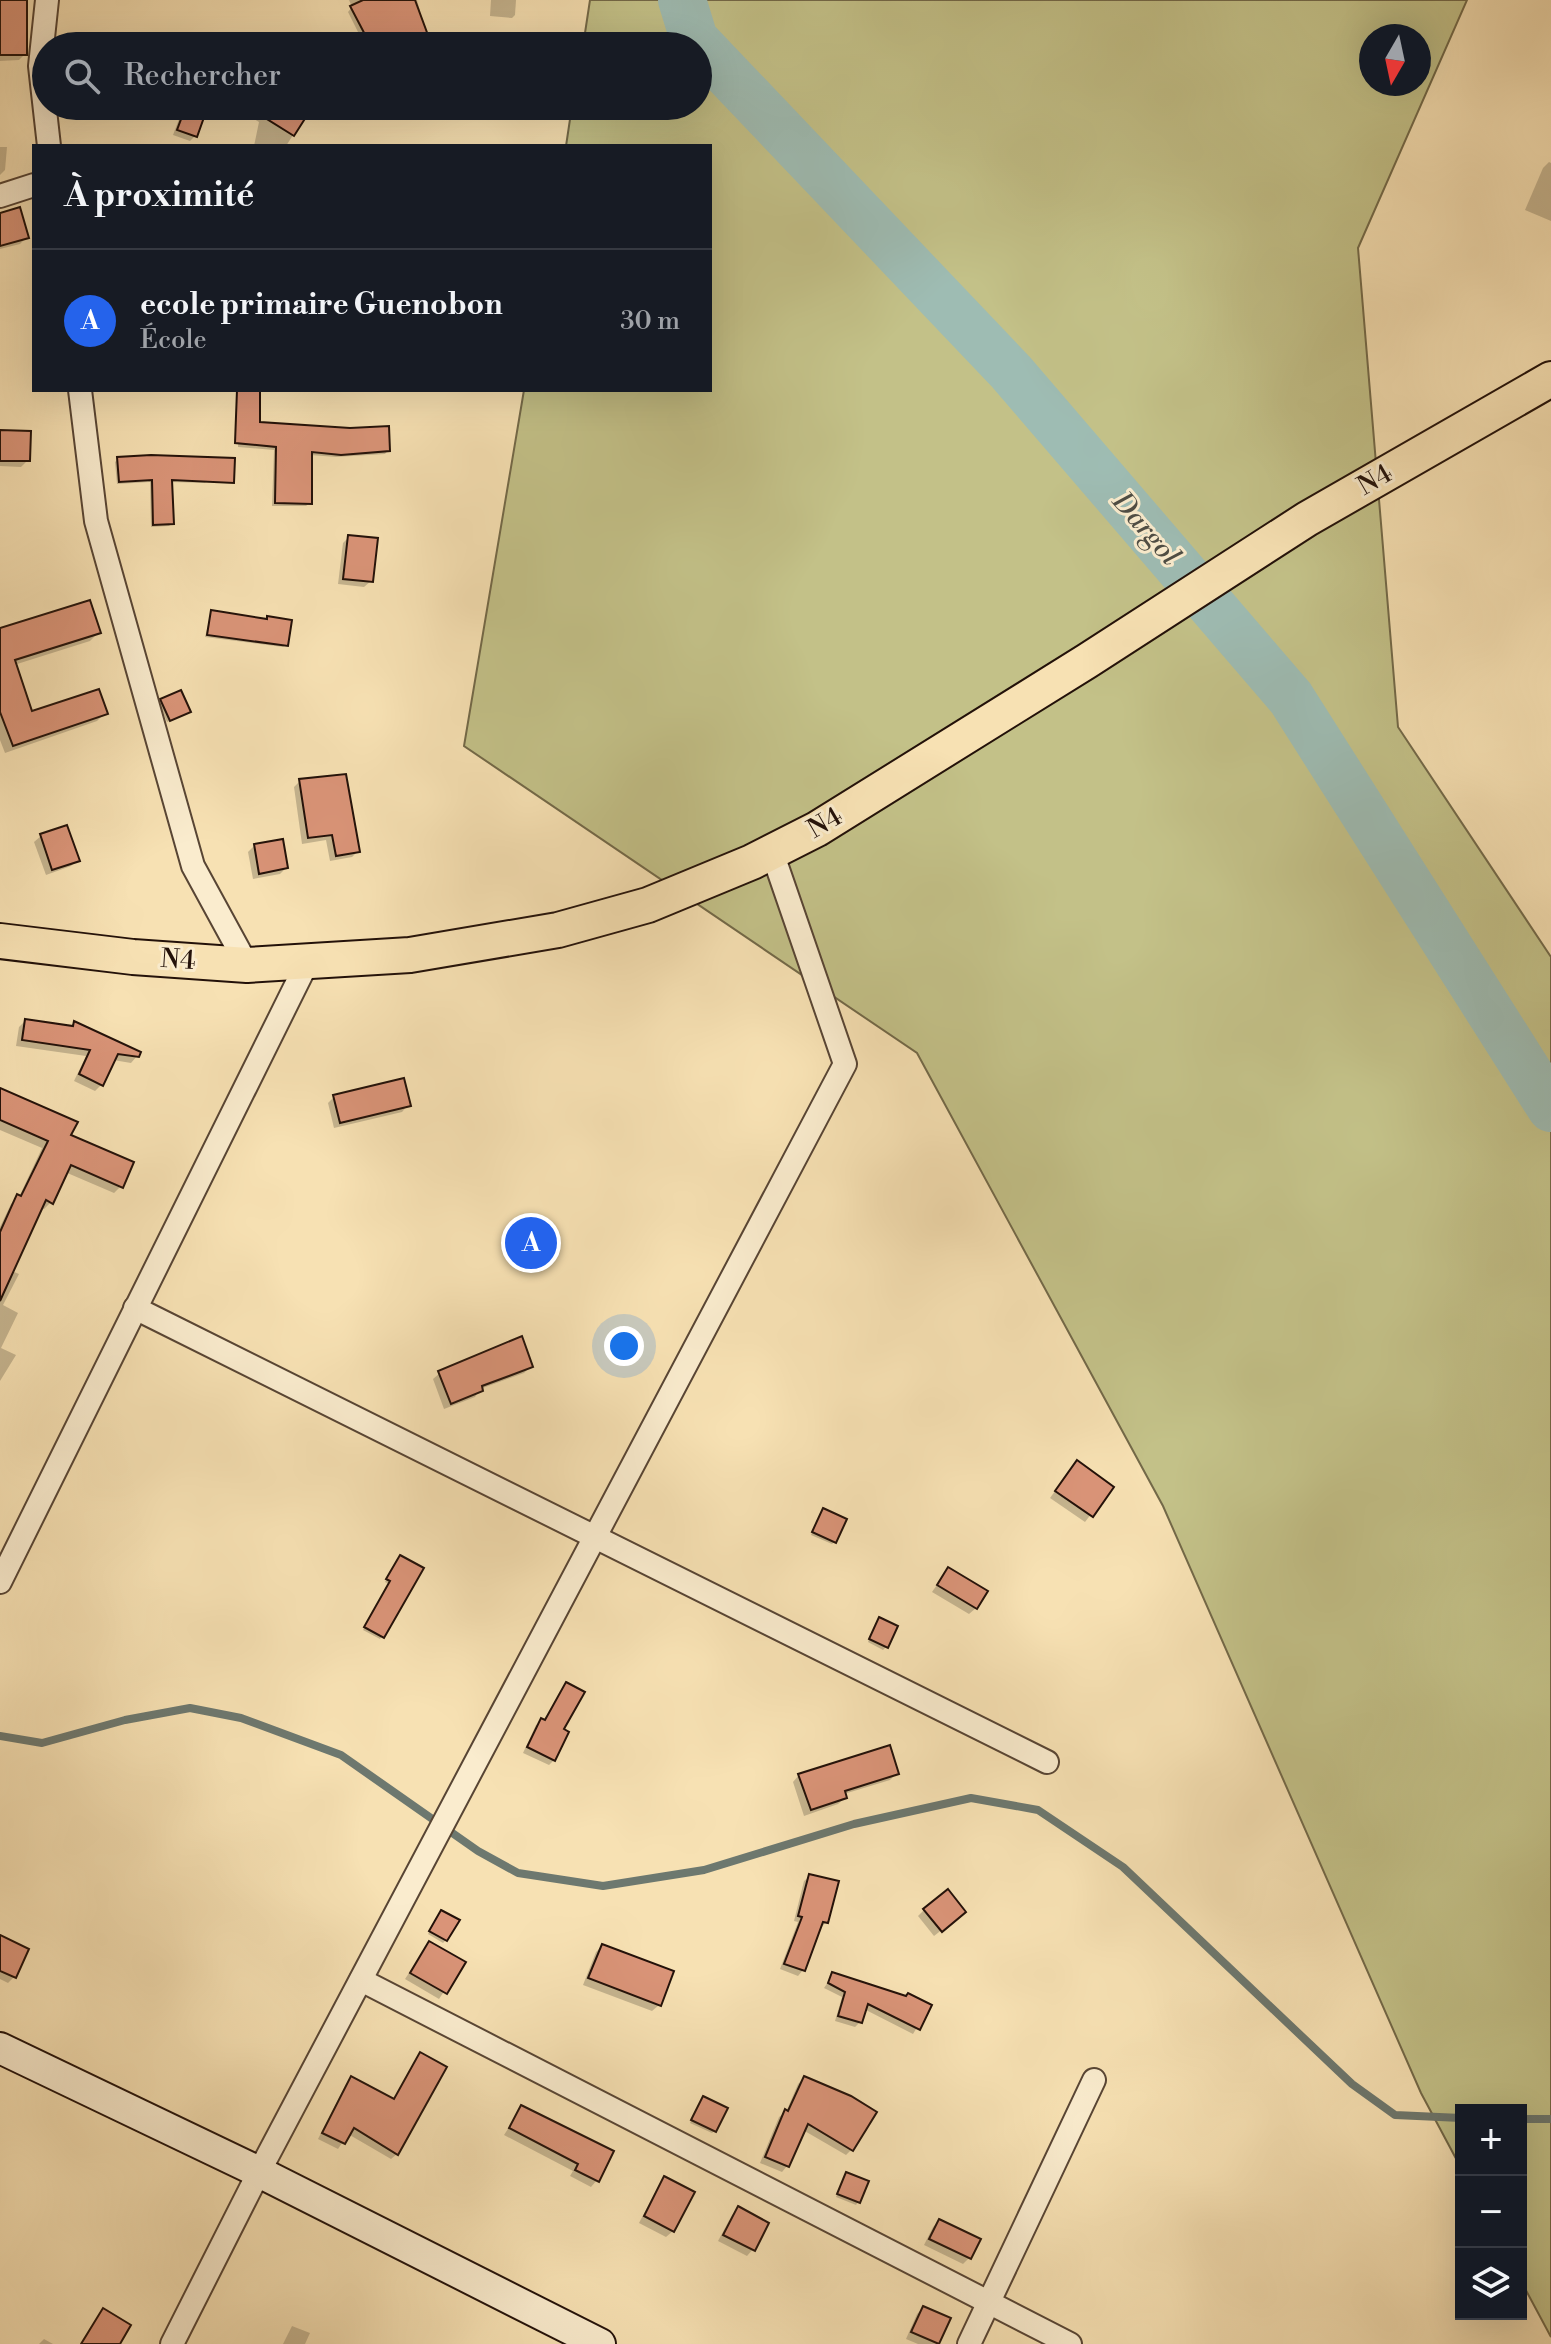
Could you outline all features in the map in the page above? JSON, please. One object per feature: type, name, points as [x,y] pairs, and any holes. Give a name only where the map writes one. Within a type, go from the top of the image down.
[{"type":"main road","name":"N4","points":[[0,941],[133,957],[247,965],[410,955],[558,930],[648,905],[772,852],[817,829],[1307,519],[1551,379]]},
{"type":"main road","points":[[0,2048],[259,2172],[600,2344]]},
{"type":"street","points":[[44,32],[47,0]]},
{"type":"street","points":[[46,120],[49,144]]},
{"type":"street","points":[[0,196],[32,186]]},
{"type":"street","points":[[80,392],[96,521],[193,866],[247,965]]},
{"type":"street","points":[[172,2344],[259,2172],[845,1064],[772,852]]},
{"type":"street","points":[[3,1569],[308,961]]},
{"type":"street","points":[[135,1308],[1047,1762]]},
{"type":"street","points":[[361,1980],[1070,2344]]},
{"type":"street","points":[[969,2344],[1094,2080]]},
{"type":"shaded area","points":[[590,0],[1467,0],[1431,82],[1431,24],[1359,24],[1359,96],[1425,96],[1358,248],[1398,727],[1551,957],[1551,2337],[1527,2292],[1527,2104],[1455,2104],[1455,2157],[1421,2093],[1163,1506],[917,1053],[464,746],[524,392],[712,392],[712,144],[566,144],[570,120],[712,120],[712,32],[585,32]]},
{"type":"building","points":[[0,0],[27,0],[27,55],[0,55]]},
{"type":"building","points":[[363,0],[415,0],[427,32],[364,32],[350,6]]},
{"type":"building","points":[[181,120],[203,120],[197,137],[177,130]]},
{"type":"building","points":[[268,120],[304,120],[294,136]]},
{"type":"building","points":[[20,207],[29,238],[0,246],[0,213]]},
{"type":"building","points":[[237,392],[260,392],[260,422],[350,428],[389,426],[390,451],[341,455],[312,452],[312,504],[275,503],[276,447],[235,443]]},
{"type":"building","points":[[0,430],[31,431],[30,461],[0,461]]},
{"type":"building","points":[[117,457],[235,458],[234,483],[172,480],[174,524],[153,525],[152,480],[119,482]]},
{"type":"building","points":[[348,535],[378,538],[373,582],[343,579]]},
{"type":"building","points":[[90,600],[101,633],[15,660],[32,711],[99,689],[108,714],[13,746],[0,712],[0,628]]},
{"type":"building","points":[[211,610],[292,620],[288,646],[207,635]]},
{"type":"building","points":[[181,690],[191,712],[170,721],[160,699]]},
{"type":"building","points":[[346,774],[360,852],[336,856],[332,835],[308,838],[299,779]]},
{"type":"building","points":[[67,825],[80,861],[52,870],[40,834]]},
{"type":"building","points":[[283,839],[288,868],[259,874],[254,844]]},
{"type":"building","points":[[25,1019],[73,1026],[74,1021],[141,1052],[139,1057],[118,1054],[103,1086],[79,1074],[90,1050],[22,1040]]},
{"type":"building","points":[[404,1078],[411,1106],[340,1123],[333,1095]]},
{"type":"building","points":[[0,1088],[78,1122],[71,1135],[134,1162],[123,1188],[71,1165],[53,1204],[46,1200],[0,1301],[0,1232],[17,1194],[21,1196],[48,1141],[0,1120]]},
{"type":"building","points":[[522,1336],[533,1367],[482,1386],[483,1391],[451,1404],[438,1371]]},
{"type":"building","points":[[1077,1460],[1114,1487],[1093,1517],[1055,1491]]},
{"type":"building","points":[[823,1508],[847,1519],[836,1543],[812,1532]]},
{"type":"building","points":[[400,1555],[424,1568],[384,1638],[364,1627],[390,1581],[386,1579]]},
{"type":"building","points":[[948,1567],[988,1591],[977,1609],[937,1585]]},
{"type":"building","points":[[879,1617],[898,1626],[888,1648],[869,1639]]},
{"type":"building","points":[[566,1682],[585,1692],[564,1729],[569,1732],[555,1761],[527,1747],[541,1718],[545,1720]]},
{"type":"building","points":[[890,1745],[899,1774],[845,1791],[847,1798],[811,1810],[798,1774]]},
{"type":"building","points":[[809,1874],[839,1881],[828,1923],[823,1922],[805,1971],[784,1964],[802,1917],[798,1916]]},
{"type":"building","points":[[948,1889],[966,1912],[942,1932],[923,1909]]},
{"type":"building","points":[[441,1910],[460,1920],[447,1941],[429,1931]]},
{"type":"building","points":[[0,1935],[29,1949],[16,1978],[0,1971]]},
{"type":"building","points":[[429,1941],[466,1962],[447,1994],[410,1973]]},
{"type":"building","points":[[602,1944],[674,1971],[661,2006],[588,1978]]},
{"type":"building","points":[[832,1972],[906,1996],[908,1993],[932,2005],[920,2030],[868,2004],[862,2023],[838,2016],[845,1992],[828,1983]]},
{"type":"building","points":[[420,2052],[447,2067],[398,2155],[354,2128],[345,2144],[322,2133],[351,2076],[394,2099]]},
{"type":"building","points":[[804,2076],[851,2096],[877,2112],[853,2151],[808,2124],[789,2167],[765,2157],[785,2109],[788,2111]]},
{"type":"building","points":[[703,2096],[728,2108],[716,2132],[691,2120]]},
{"type":"building","points":[[521,2105],[614,2151],[599,2182],[575,2170],[578,2164],[509,2128]]},
{"type":"building","points":[[846,2172],[869,2181],[860,2203],[837,2194]]},
{"type":"building","points":[[664,2176],[695,2192],[674,2232],[644,2216]]},
{"type":"building","points":[[738,2206],[769,2223],[755,2251],[723,2235]]},
{"type":"building","points":[[939,2219],[981,2239],[971,2259],[929,2239]]},
{"type":"building","points":[[923,2306],[951,2318],[939,2344],[911,2332]]},
{"type":"building","points":[[103,2308],[131,2325],[120,2344],[81,2344]]},
{"type":"waterway","name":"Dargol","points":[[682,0],[692,32]]},
{"type":"waterway","name":"Dargol","points":[[712,58],[1011,372],[1291,698],[1551,1108]]},
{"type":"waterway","points":[[0,1736],[42,1743],[125,1720],[190,1708],[241,1718],[341,1755],[478,1851],[518,1873],[603,1886],[704,1870],[854,1824],[971,1798],[1038,1810],[1123,1867],[1352,2084],[1395,2115],[1455,2118]]},
{"type":"waterway","points":[[1527,2119],[1551,2119]]},
{"type":"place","name":"ecole primaire Guenobon","points":[[531,1243]]}]
